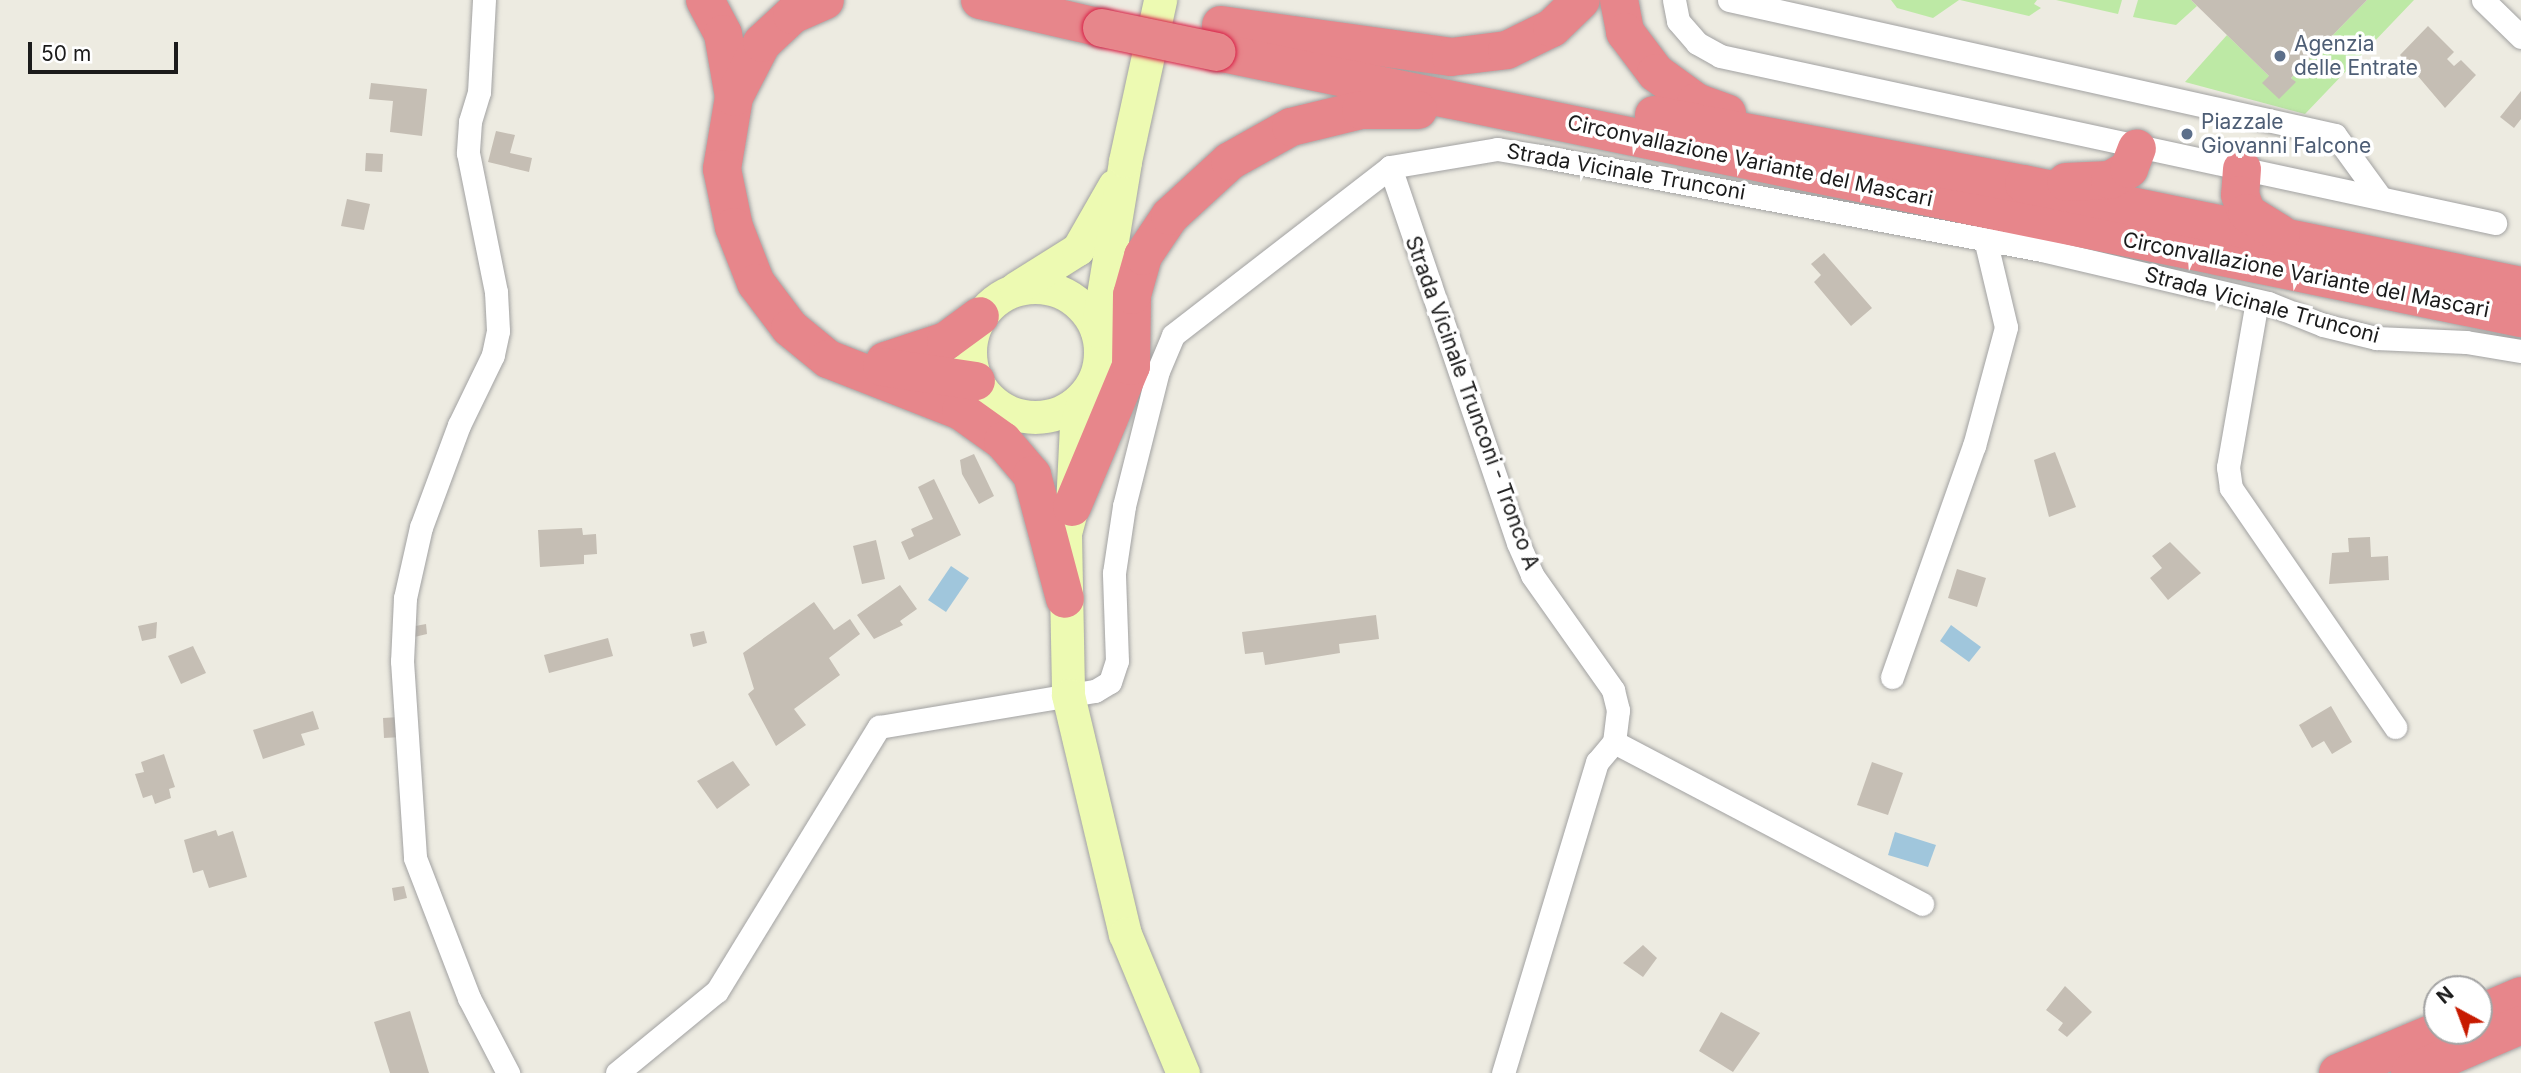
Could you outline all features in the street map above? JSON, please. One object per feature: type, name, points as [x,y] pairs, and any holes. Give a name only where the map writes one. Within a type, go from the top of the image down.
[{"type":"highway","points":[[705,0],[723,34],[734,97]]},
{"type":"highway","points":[[825,0],[792,15],[762,43],[734,97],[722,169],[734,227],[757,283],[790,328],[828,359],[961,411],[1003,441],[1032,475],[1065,599]]},
{"type":"highway","name":"Circonvallazione Variante del Mascari","points":[[980,0],[1100,10],[1583,127],[2521,318]]},
{"type":"highway","points":[[1219,38],[1451,57],[1507,50],[1552,28],[1581,0]]},
{"type":"highway","points":[[1619,0],[1625,32],[1639,55],[1676,90],[1696,102],[1922,165]]},
{"type":"highway","name":"Circonvallazione Variante del Mascari","points":[[1219,38],[2024,184],[2521,286]]},
{"type":"highway","points":[[1068,521],[1131,366],[1132,295],[1143,257],[1170,216],[1230,162],[1291,127],[1362,110],[1412,109],[1583,127]]},
{"type":"highway","points":[[2024,184],[2109,180],[2129,169],[2144,149]]},
{"type":"highway","points":[[2242,169],[2240,195],[2247,213],[2289,239]]},
{"type":"highway","points":[[869,363],[946,341],[980,316]]},
{"type":"highway","points":[[790,328],[869,363],[976,381]]},
{"type":"highway","points":[[2493,1008],[2521,996]]},
{"type":"highway","points":[[2410,1073],[2521,1025]]},
{"type":"highway","points":[[2338,1073],[2423,1037]]},
{"type":"main road","points":[[1160,0],[1125,161],[1097,331],[1099,364],[1085,394],[1076,425],[1065,599],[1068,695],[1125,934],[1183,1073]]},
{"type":"main road","points":[[1068,521],[1048,471],[1004,410],[976,381],[969,355],[980,316],[1012,290],[1078,249],[1106,206],[1125,161]]},
{"type":"main road","points":[[1012,290],[1042,286],[1063,293],[1082,306],[1097,331]]},
{"type":"main road","points":[[1004,410],[1028,417],[1050,415],[1085,394]]},
{"type":"street","points":[[484,0],[479,92],[470,122],[468,153],[496,292],[498,331],[493,355],[459,425],[421,527],[405,598],[402,661],[415,858],[469,998],[508,1073]]},
{"type":"street","points":[[1674,0],[1678,21],[1697,43],[1720,56],[2495,223]]},
{"type":"street","points":[[1729,0],[2335,135],[2380,197]]},
{"type":"street","points":[[2483,0],[2521,37]]},
{"type":"street","name":"Strada Vicinale Trunconi","points":[[1068,695],[1095,691],[1110,682],[1117,661],[1114,573],[1124,506],[1158,372],[1173,335],[1390,167],[1497,149],[1985,239],[2258,301],[2323,325],[2376,338],[2466,342],[2521,351]]},
{"type":"street","name":"Strada Vicinale Trunconi - Tronco A","points":[[1390,167],[1518,543],[1532,575],[1613,690],[1618,710],[1614,742],[1597,762],[1503,1073]]},
{"type":"street","points":[[1892,677],[1974,446],[2006,327],[1985,239]]},
{"type":"street","points":[[2258,301],[2228,467],[2231,488],[2395,727]]},
{"type":"street","points":[[617,1073],[718,991],[878,727],[1068,695]]},
{"type":"street","points":[[1614,742],[1922,904]]},
{"type":"green space","points":[[1891,0],[1959,0],[1933,18],[1897,8]]},
{"type":"green space","points":[[1960,0],[2037,0],[2034,4],[2041,8],[2029,16]]},
{"type":"green space","points":[[2056,0],[2122,0],[2118,14]]},
{"type":"green space","points":[[2138,0],[2191,0],[2197,6],[2176,25],[2133,17]]},
{"type":"green space","points":[[2367,0],[2414,0],[2305,114],[2185,82],[2227,35],[2269,76],[2295,82],[2291,78]]},
{"type":"water","points":[[951,566],[969,578],[946,612],[928,600]]},
{"type":"water","points":[[1951,625],[1981,647],[1969,662],[1940,641]]},
{"type":"water","points":[[1895,832],[1936,845],[1928,867],[1888,855]]},
{"type":"building","name":"Agenzia delle Entrate","points":[[2191,0],[2367,0],[2291,78],[2296,82],[2279,99],[2262,83],[2269,76]]},
{"type":"building","points":[[2428,26],[2454,52],[2447,59],[2454,66],[2461,60],[2476,75],[2445,108],[2400,55]]},
{"type":"building","points":[[371,83],[427,89],[422,136],[390,132],[393,101],[369,99]]},
{"type":"building","points":[[2521,91],[2521,119],[2514,128],[2500,117]]},
{"type":"building","points":[[496,131],[515,135],[510,153],[532,158],[529,172],[488,162]]},
{"type":"building","points":[[366,153],[383,154],[382,172],[365,171]]},
{"type":"building","points":[[347,199],[370,204],[364,230],[341,226]]},
{"type":"building","points":[[1824,253],[1872,308],[1851,326],[1814,282],[1821,275],[1811,264]]},
{"type":"building","points":[[2055,452],[2076,507],[2049,517],[2034,460]]},
{"type":"building","points":[[974,454],[994,496],[979,504],[962,474],[960,460]]},
{"type":"building","points":[[934,479],[961,535],[909,560],[901,542],[914,536],[911,529],[933,519],[918,487]]},
{"type":"building","points":[[582,528],[583,535],[596,534],[597,554],[584,555],[584,564],[540,567],[538,530]]},
{"type":"building","points":[[2370,537],[2371,557],[2388,556],[2389,580],[2329,584],[2332,553],[2349,552],[2348,538]]},
{"type":"building","points":[[876,540],[885,579],[862,584],[853,546]]},
{"type":"building","points":[[2170,542],[2201,573],[2168,600],[2150,578],[2162,568],[2152,556]]},
{"type":"building","points":[[1957,569],[1986,578],[1977,607],[1948,598]]},
{"type":"building","points":[[900,585],[917,609],[900,621],[903,625],[874,639],[857,615]]},
{"type":"building","points":[[814,602],[834,630],[850,619],[860,634],[829,658],[840,675],[794,709],[806,725],[776,746],[748,694],[754,689],[743,653]]},
{"type":"building","points":[[1376,615],[1379,639],[1339,644],[1340,653],[1265,665],[1263,652],[1245,654],[1242,632]]},
{"type":"building","points":[[157,622],[156,638],[142,641],[138,626]]},
{"type":"building","points":[[426,624],[427,634],[410,638],[410,627]]},
{"type":"building","points":[[704,631],[707,643],[693,647],[690,634]]},
{"type":"building","points":[[608,638],[613,656],[549,673],[544,655]]},
{"type":"building","points":[[193,646],[206,673],[181,684],[168,656]]},
{"type":"building","points":[[2331,706],[2352,742],[2332,754],[2324,741],[2312,748],[2299,725]]},
{"type":"building","points":[[313,711],[319,729],[301,734],[305,745],[263,759],[253,730]]},
{"type":"building","points":[[399,717],[401,737],[384,738],[383,718]]},
{"type":"building","points":[[164,754],[175,787],[169,789],[171,798],[155,804],[152,795],[143,798],[135,774],[144,772],[141,762]]},
{"type":"building","points":[[733,761],[750,785],[717,809],[697,781]]},
{"type":"building","points":[[1872,762],[1903,773],[1888,815],[1857,805]]},
{"type":"building","points":[[216,830],[218,836],[233,831],[247,877],[209,888],[203,870],[193,873],[184,840]]},
{"type":"building","points":[[404,886],[407,898],[394,901],[392,888]]},
{"type":"building","points":[[1643,945],[1657,958],[1643,977],[1623,963]]},
{"type":"building","points":[[2065,986],[2092,1012],[2067,1037],[2058,1030],[2063,1023],[2046,1010]]},
{"type":"building","points":[[410,1011],[429,1073],[390,1073],[374,1022]]},
{"type":"building","points":[[1721,1012],[1760,1033],[1733,1072],[1699,1051]]},
{"type":"place","name":"Agenzia delle Entrate","points":[[2280,56]]},
{"type":"place","name":"Piazzale Giovanni Falcone","points":[[2187,134]]}]
